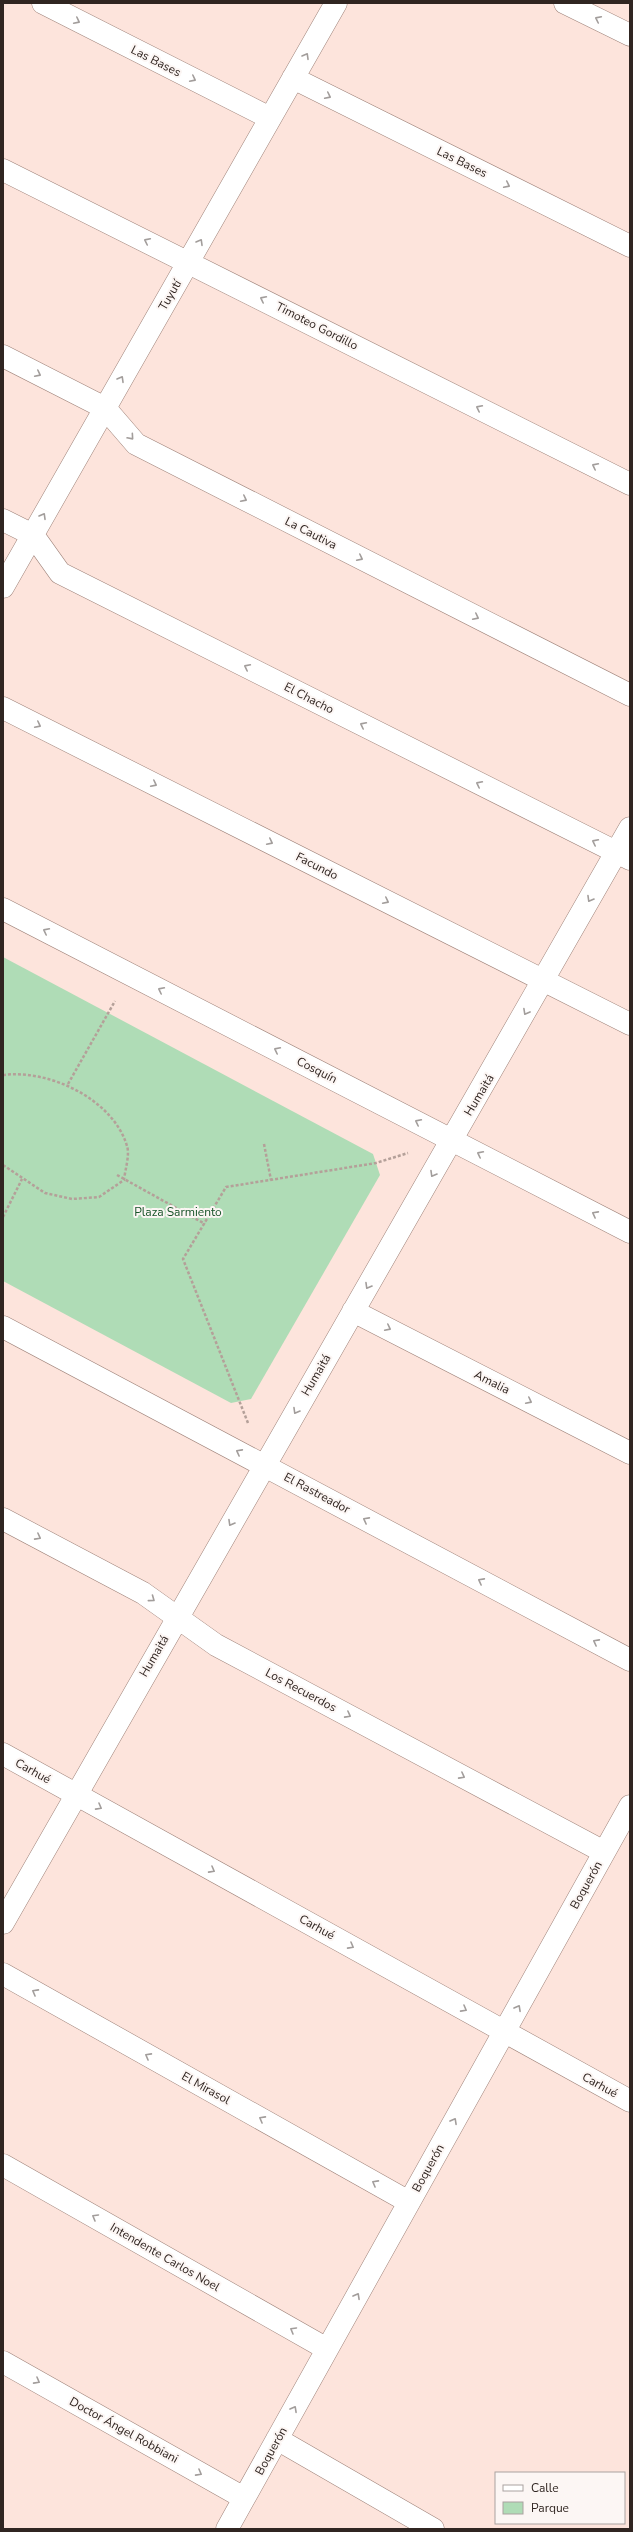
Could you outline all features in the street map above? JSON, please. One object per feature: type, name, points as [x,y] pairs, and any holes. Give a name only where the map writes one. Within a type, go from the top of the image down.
[{"type":"street","name":"Las Bases","points":[[43,3],[270,118]]},
{"type":"street","name":"Tuyutí","points":[[3,587],[336,3]]},
{"type":"street","points":[[565,3],[630,35]]},
{"type":"street","name":"Las Bases","points":[[293,78],[630,246]]},
{"type":"street","name":"Timoteo Gordillo","points":[[3,170],[630,484]]},
{"type":"street","name":"La Cautiva","points":[[3,356],[105,408],[136,444],[630,695]]},
{"type":"street","name":"El Chacho","points":[[3,520],[32,535],[60,573],[623,856]]},
{"type":"street","name":"Facundo","points":[[3,708],[630,1024]]},
{"type":"street","name":"Humaitá","points":[[3,1923],[176,1617],[354,1311],[543,980],[623,856],[630,828]]},
{"type":"street","name":"Cosquín","points":[[3,909],[630,1232]]},
{"type":"street","name":"Amalia","points":[[354,1311],[630,1453]]},
{"type":"street","name":"El Rastreador","points":[[3,1327],[630,1660]]},
{"type":"street","name":"Los Recuerdos","points":[[3,1519],[143,1593],[216,1645],[604,1852]]},
{"type":"street","name":"Carhué","points":[[3,1754],[630,2101]]},
{"type":"street","name":"Boquerón","points":[[227,2529],[630,1806]]},
{"type":"street","name":"El Mirasol","points":[[3,1974],[409,2202]]},
{"type":"street","name":"Intendente Carlos Noel","points":[[3,2165],[327,2349]]},
{"type":"street","name":"Doctor Ángel Robbiani","points":[[3,2362],[244,2498]]},
{"type":"street","points":[[277,2439],[433,2529]]},
{"type":"path","points":[[68,1084],[108,1013]]},
{"type":"path","points":[[3,1075],[24,1074],[68,1084],[102,1110],[117,1126],[128,1147],[124,1180],[99,1197],[72,1199],[45,1193],[22,1180],[3,1165]]},
{"type":"path","points":[[240,1401],[183,1259],[226,1187],[376,1163],[452,1140]]},
{"type":"path","points":[[264,1144],[271,1180]]},
{"type":"path","points":[[117,1175],[205,1224]]},
{"type":"path","points":[[3,1217],[22,1180]]},
{"type":"green space","name":"Plaza Sarmiento","points":[[3,957],[373,1154],[380,1175],[251,1399],[231,1403],[3,1281]]}]
